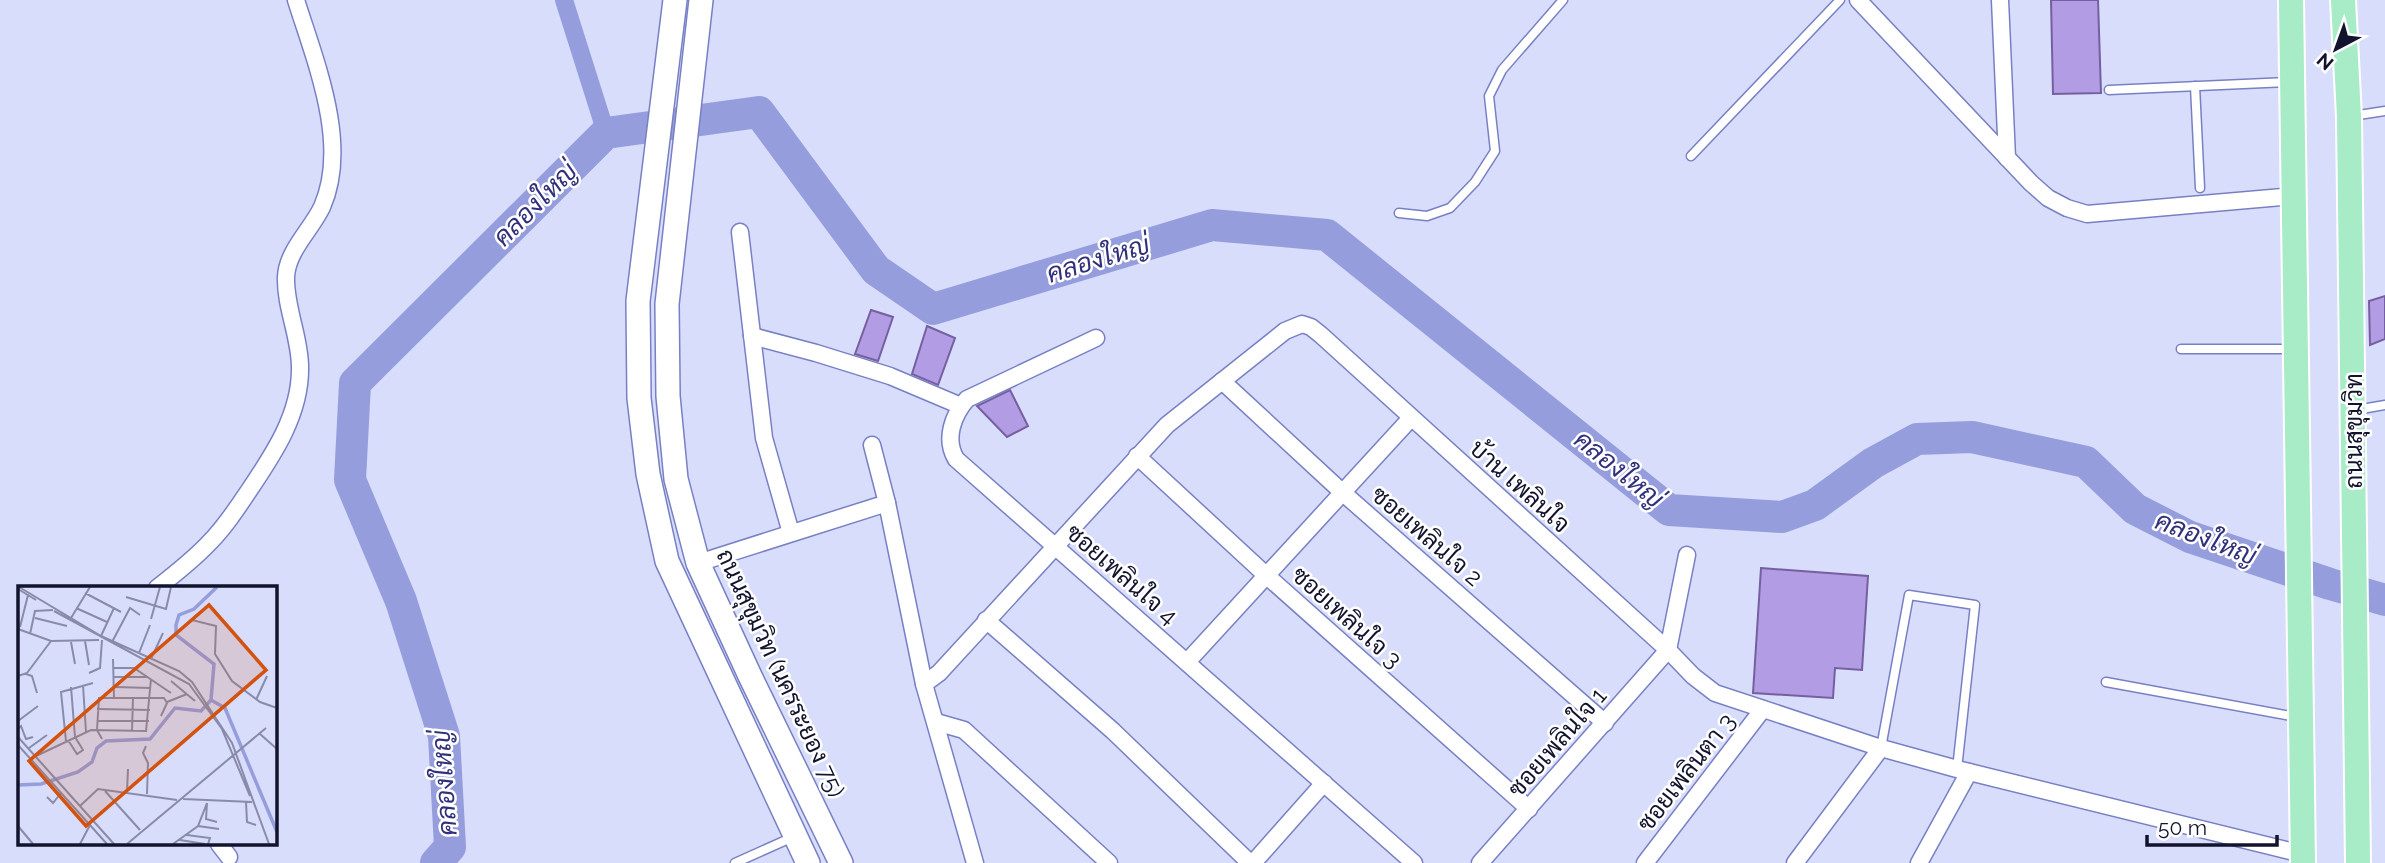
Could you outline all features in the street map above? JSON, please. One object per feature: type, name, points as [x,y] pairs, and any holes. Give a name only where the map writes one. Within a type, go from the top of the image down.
[{"type":"main road","points":[[2291,0],[2302,858]]},
{"type":"main road","name":"ถนนสุขุมวิท","points":[[2343,0],[2349,117],[2358,863]]},
{"type":"street","points":[[159,586],[211,541],[230,518],[274,454],[296,403],[300,366],[286,275],[292,256],[321,208],[328,190],[332,140],[328,102],[296,0]]},
{"type":"street","points":[[675,0],[638,301],[639,398],[648,474],[667,561],[807,861],[837,855]]},
{"type":"street","name":"ถนนสุขุมวิท (นครระยอง 75)","points":[[701,0],[667,304],[668,396],[677,479],[698,563],[837,855]]},
{"type":"street","points":[[1858,0],[2007,158],[2048,198],[2067,208],[2087,214],[2294,196]]},
{"type":"street","points":[[2000,0],[2007,158]]},
{"type":"street","points":[[740,232],[764,438],[791,533]]},
{"type":"street","name":"บ้าน เพลินใจ","points":[[1222,381],[1285,331],[1301,324],[1311,327],[1668,650],[1704,686],[1726,698],[1881,748],[1963,771],[2302,858]]},
{"type":"street","points":[[752,336],[890,376],[961,406],[975,393],[1096,338]]},
{"type":"street","points":[[924,684],[939,673],[1167,425],[1222,381]]},
{"type":"street","name":"ซอยเพลินใจ 2","points":[[1222,381],[1342,492],[1605,723]]},
{"type":"street","name":"ซอยเพลินใจ 4","points":[[961,406],[950,432],[949,442],[956,458],[1414,863]]},
{"type":"street","points":[[1187,662],[1411,418]]},
{"type":"street","points":[[872,445],[887,503],[924,684],[975,863]]},
{"type":"street","name":"ซอยเพลินใจ 3","points":[[1138,456],[1267,576],[1529,809]]},
{"type":"street","points":[[698,563],[887,503]]},
{"type":"street","points":[[1668,650],[1687,555]]},
{"type":"street","points":[[986,620],[1113,731],[1251,863],[1324,783]]},
{"type":"street","name":"ซอยเพลินใจ 1","points":[[1480,863],[1668,650]]},
{"type":"street","name":"ซอยเพลินตา 3","points":[[1645,863],[1763,709]]},
{"type":"street","points":[[936,722],[964,730],[1109,863]]},
{"type":"street","points":[[1795,863],[1881,748]]},
{"type":"street","points":[[1919,863],[1963,771]]},
{"type":"lane","points":[[1399,214],[1427,216],[1450,208],[1475,182],[1495,151],[1489,96],[1502,70],[1563,0]]},
{"type":"lane","points":[[1691,156],[1840,0]]},
{"type":"lane","points":[[2109,90],[2293,82]]},
{"type":"lane","points":[[2195,86],[2200,188]]},
{"type":"lane","points":[[2349,117],[2385,111]]},
{"type":"lane","points":[[2181,349],[2296,349]]},
{"type":"lane","points":[[2353,411],[2385,405]]},
{"type":"lane","points":[[1881,748],[1909,595],[1975,606],[1963,771]]},
{"type":"lane","points":[[2106,682],[2300,713]]},
{"type":"lane","points":[[735,863],[795,836]]},
{"type":"building","points":[[2051,0],[2098,0],[2101,93],[2053,94]]},
{"type":"building","points":[[2385,296],[2385,339],[2370,345],[2369,301]]},
{"type":"building","points":[[871,310],[893,317],[878,361],[855,354]]},
{"type":"building","points":[[927,326],[955,338],[938,385],[912,374]]},
{"type":"building","points":[[1010,390],[1028,426],[1007,437],[977,406]]},
{"type":"building","points":[[1761,568],[1868,576],[1862,670],[1835,668],[1833,698],[1753,693]]},
{"type":"waterway","points":[[564,0],[606,133]]},
{"type":"waterway","name":"คลองใหญ่","points":[[436,863],[450,847],[444,736],[401,601],[350,480],[355,383],[606,133],[759,112],[876,270],[933,309],[1212,225],[1327,235],[1669,510],[1782,517],[1815,505],[1873,463],[1917,439],[1972,437],[2086,462],[2135,509],[2190,537],[2385,600]]}]
